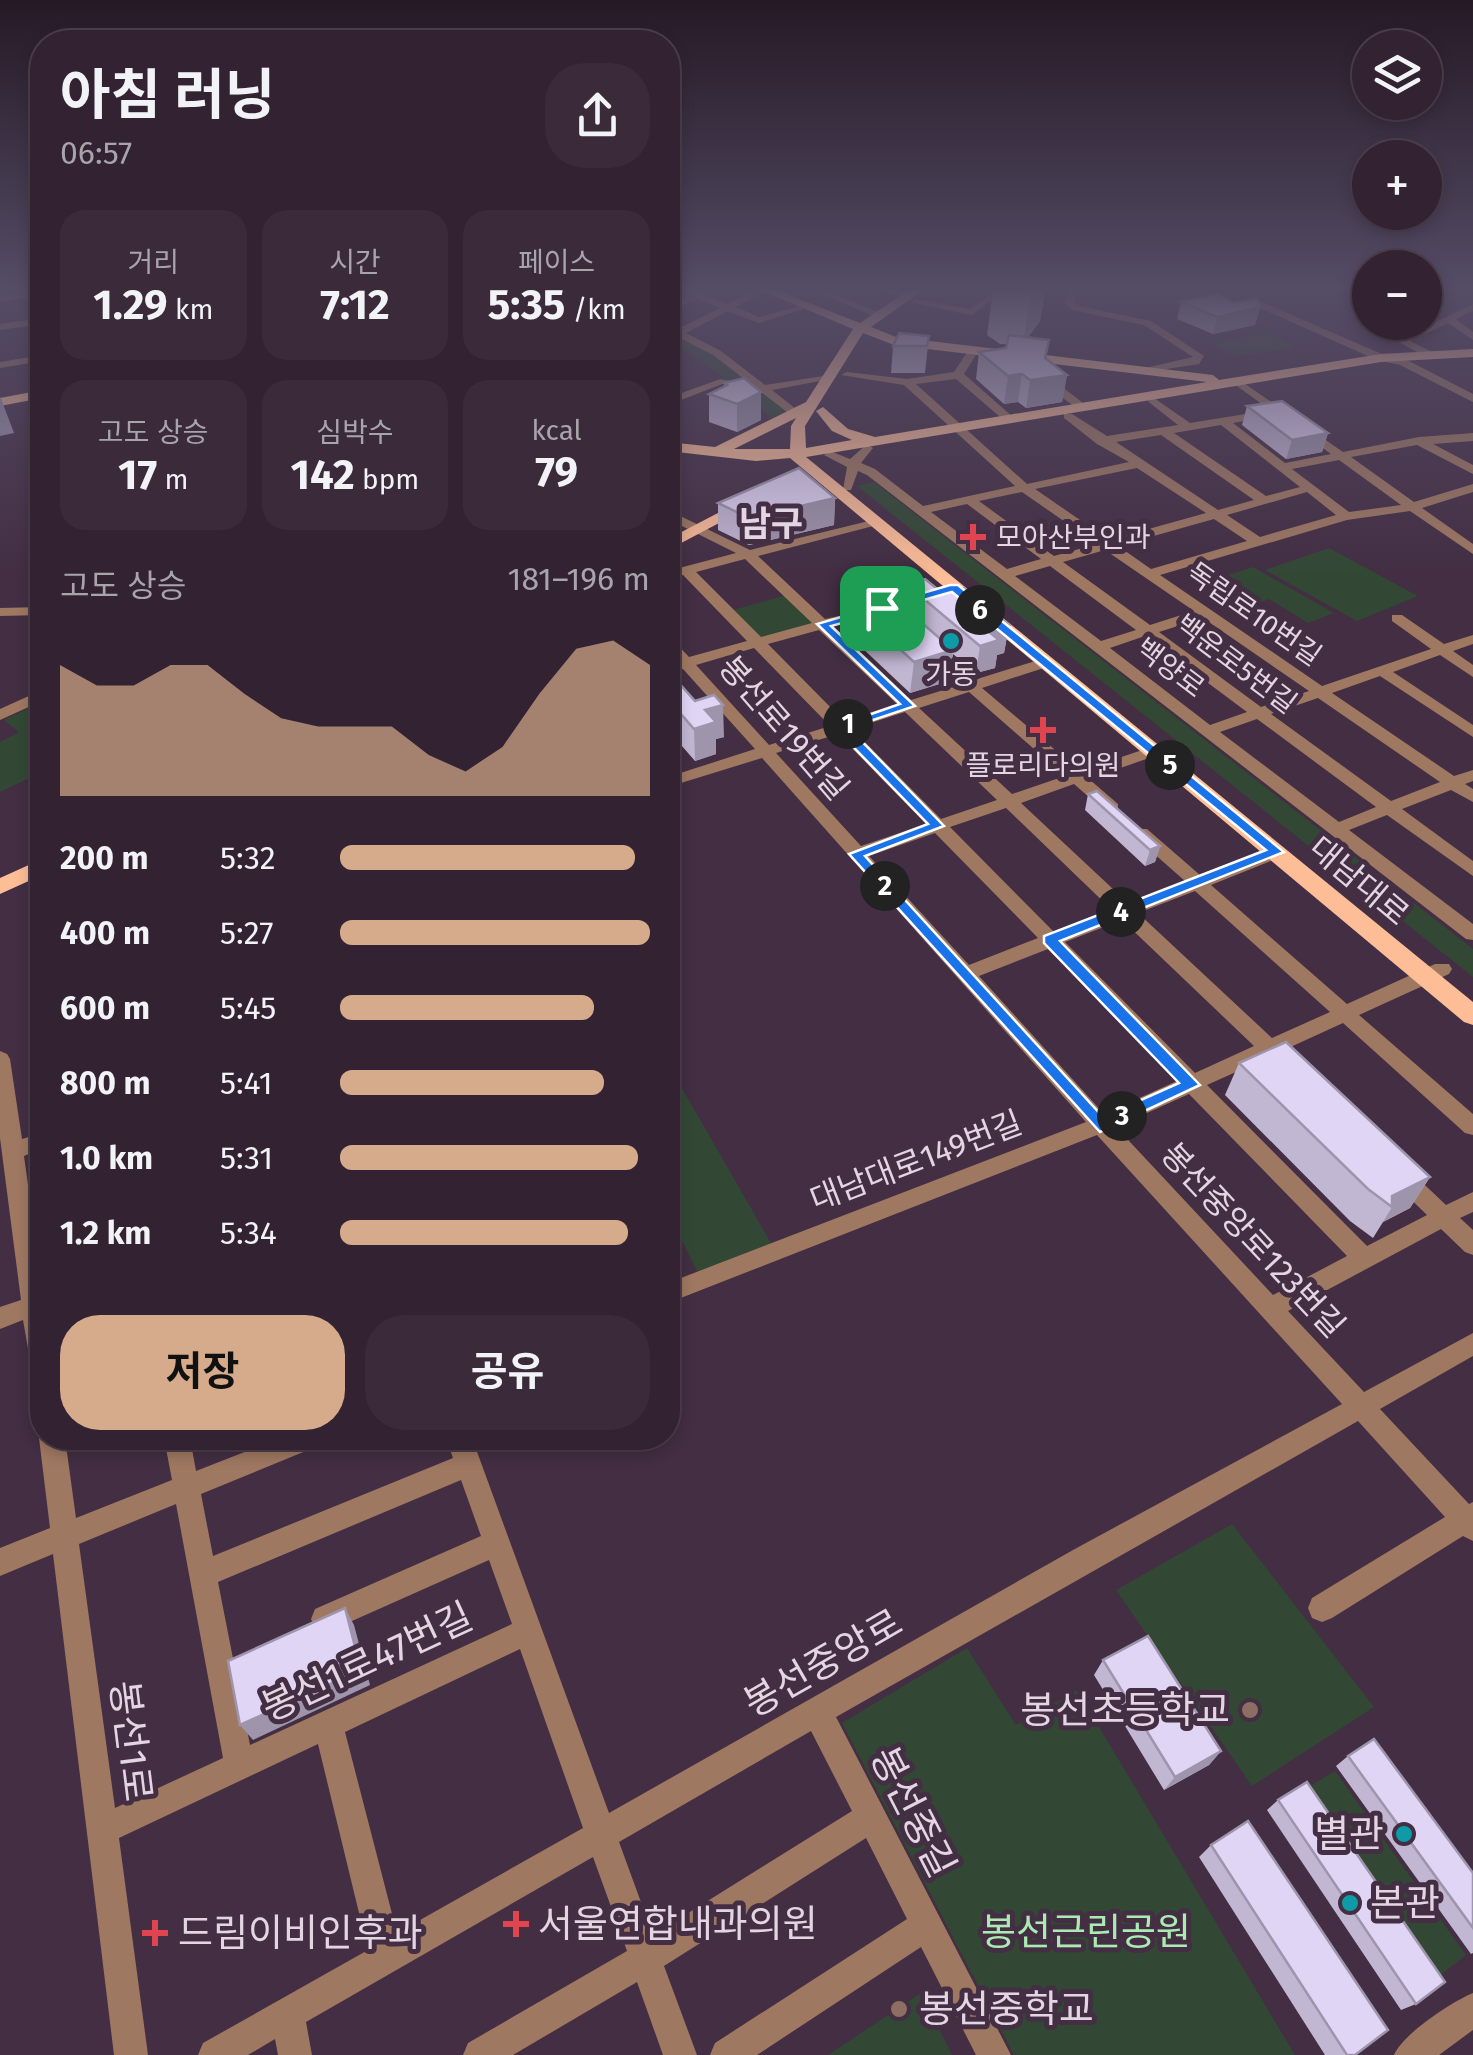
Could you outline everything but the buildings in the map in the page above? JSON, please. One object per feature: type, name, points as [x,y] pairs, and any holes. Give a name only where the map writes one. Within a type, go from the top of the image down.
[{"type":"main road","points":[[791,470],[794,437],[825,386]]},
{"type":"main road","points":[[723,456],[764,441],[810,410],[836,386]]},
{"type":"main road","points":[[961,431],[1227,386]]},
{"type":"main road","points":[[680,537],[732,510],[791,470],[884,443],[1154,402],[1231,386]]},
{"type":"main road","points":[[0,399],[30,393]]},
{"type":"main road","points":[[810,410],[842,432],[884,443]]},
{"type":"main road","points":[[723,456],[791,470],[884,443]]},
{"type":"main road","points":[[680,451],[791,470],[844,486]]},
{"type":"main road","name":"대남대로","points":[[791,470],[844,486],[1434,973],[1473,1016]]},
{"type":"main road","name":"대남대로","points":[[844,486],[872,522],[1046,663],[1160,749],[1277,852],[1434,973],[1473,995]]},
{"type":"main road","points":[[0,888],[30,872]]},
{"type":"street","points":[[680,398],[711,386]]},
{"type":"street","points":[[761,386],[810,410]]},
{"type":"street","points":[[764,388],[778,386]]},
{"type":"street","name":"독립로10번길","points":[[911,386],[1022,485],[1473,796]]},
{"type":"street","points":[[971,386],[1010,420]]},
{"type":"street","points":[[1055,386],[1083,408]]},
{"type":"street","points":[[1195,386],[1200,390]]},
{"type":"street","points":[[1243,386],[1473,550]]},
{"type":"street","points":[[1450,386],[1473,399]]},
{"type":"street","points":[[1154,402],[1188,427]]},
{"type":"street","points":[[1101,441],[1278,412]]},
{"type":"street","points":[[1068,416],[1258,542]]},
{"type":"street","points":[[1223,421],[1346,516]]},
{"type":"street","points":[[1164,431],[1263,500]]},
{"type":"street","points":[[1280,466],[1419,441],[1473,437]]},
{"type":"street","points":[[1419,441],[1473,470]]},
{"type":"street","points":[[844,486],[861,475],[877,476],[877,458],[884,443]]},
{"type":"street","points":[[844,486],[855,462],[867,448]]},
{"type":"street","name":"백양로","points":[[791,470],[855,462],[877,476],[1473,934]]},
{"type":"street","points":[[920,510],[1022,485],[1137,464]]},
{"type":"street","points":[[1004,574],[1308,488]]},
{"type":"street","points":[[1150,573],[1346,516],[1412,507],[1473,488]]},
{"type":"street","name":"백운로5번길","points":[[968,499],[1473,870]]},
{"type":"street","points":[[680,520],[748,554],[1300,1078]]},
{"type":"street","points":[[680,572],[872,522]]},
{"type":"street","points":[[686,570],[1364,1258]]},
{"type":"street","points":[[680,664],[954,588]]},
{"type":"street","points":[[882,608],[897,621]]},
{"type":"street","points":[[0,612],[30,613]]},
{"type":"street","points":[[1100,646],[1207,612]]},
{"type":"street","points":[[1397,618],[1473,672]]},
{"type":"street","points":[[1210,730],[1473,639]]},
{"type":"street","points":[[926,647],[1473,1127]]},
{"type":"street","name":"봉선로19번길","points":[[680,655],[856,854]]},
{"type":"street","points":[[680,777],[1046,663]]},
{"type":"street","points":[[1381,670],[1473,732]]},
{"type":"street","points":[[0,714],[30,700]]},
{"type":"street","points":[[856,854],[1160,749]]},
{"type":"street","points":[[1337,830],[1473,775]]},
{"type":"street","points":[[965,974],[1277,852]]},
{"type":"street","name":"봉선중앙로123번길","points":[[856,854],[1100,1125],[1470,1521]]},
{"type":"street","name":"대남대로149번길","points":[[680,1289],[1100,1125],[1434,973]]},
{"type":"street","points":[[0,1059],[4,1122],[13,1151],[30,1255]]},
{"type":"street","points":[[13,1151],[30,1145]]},
{"type":"street","points":[[1385,1161],[1473,1245]]},
{"type":"street","points":[[1271,1308],[1473,1201]]},
{"type":"street","points":[[0,1318],[30,1307]]},
{"type":"street","name":"봉선중앙로","points":[[215,2055],[1473,1344]]},
{"type":"street","name":"봉선1로","points":[[53,1450],[131,2055]]},
{"type":"street","name":"봉선1로47번길","points":[[179,1450],[240,1766]]},
{"type":"street","points":[[0,1562],[278,1450]]},
{"type":"street","points":[[203,1574],[464,1451],[680,2055]]},
{"type":"street","points":[[1322,1608],[1470,1521]]},
{"type":"street","points":[[307,1627],[497,1543]]},
{"type":"street","name":"봉선1로47번길","points":[[102,1830],[528,1631]]},
{"type":"street","points":[[220,1666],[255,1650]]},
{"type":"street","name":"봉선중길","points":[[817,1712],[994,2055]]},
{"type":"street","points":[[328,1725],[386,1956]]},
{"type":"street","points":[[480,2055],[871,1817]]},
{"type":"street","points":[[728,2055],[926,1925]]},
{"type":"street","points":[[1411,2055],[1473,2010]]},
{"type":"street","points":[[287,2013],[295,2055]]},
{"type":"green space","points":[[733,386],[754,386],[788,411],[772,418]]},
{"type":"green space","points":[[874,482],[1473,949],[1473,977],[857,486]]},
{"type":"green space","points":[[1329,548],[1418,596],[1357,621],[1265,570]]},
{"type":"green space","points":[[1253,567],[1334,613],[1308,623],[1269,599],[1260,603],[1221,577]]},
{"type":"green space","points":[[790,594],[823,624],[757,642],[726,612]]},
{"type":"green space","points":[[30,708],[30,778],[0,792],[0,742],[19,732],[4,720]]},
{"type":"green space","points":[[680,1085],[775,1250],[698,1273],[680,1237]]},
{"type":"green space","points":[[1232,1524],[1374,1707],[1252,1786],[1116,1590]]},
{"type":"green space","name":"봉선근린공원","points":[[967,1648],[1016,1725],[1077,1690],[1295,2055],[1014,2055],[842,1723]]},
{"type":"green space","points":[[1335,1771],[1466,1955],[1432,1982],[1302,1791]]},
{"type":"green space","points":[[921,1993],[952,2055],[828,2055]]},
{"type":"place","name":"모아산부인과","points":[[973,537]]},
{"type":"place","name":"가동","points":[[951,641]]},
{"type":"place","name":"플로리다의원","points":[[1043,730]]},
{"type":"place","name":"봉선초등학교","points":[[1250,1710]]},
{"type":"place","name":"별관","points":[[1404,1834]]},
{"type":"place","name":"본관","points":[[1350,1903]]},
{"type":"place","name":"서울연합내과의원","points":[[516,1924]]},
{"type":"place","name":"드림이비인후과","points":[[155,1933]]},
{"type":"place","name":"봉선중학교","points":[[899,2009]]},
{"type":"district","name":"남구","points":[[771,524]]},
{"type":"route","points":[[954,588],[1277,852],[1050,940],[1191,1085],[1100,1125],[856,854],[937,826],[840,727],[909,706],[823,624],[882,608],[954,588]]}]
